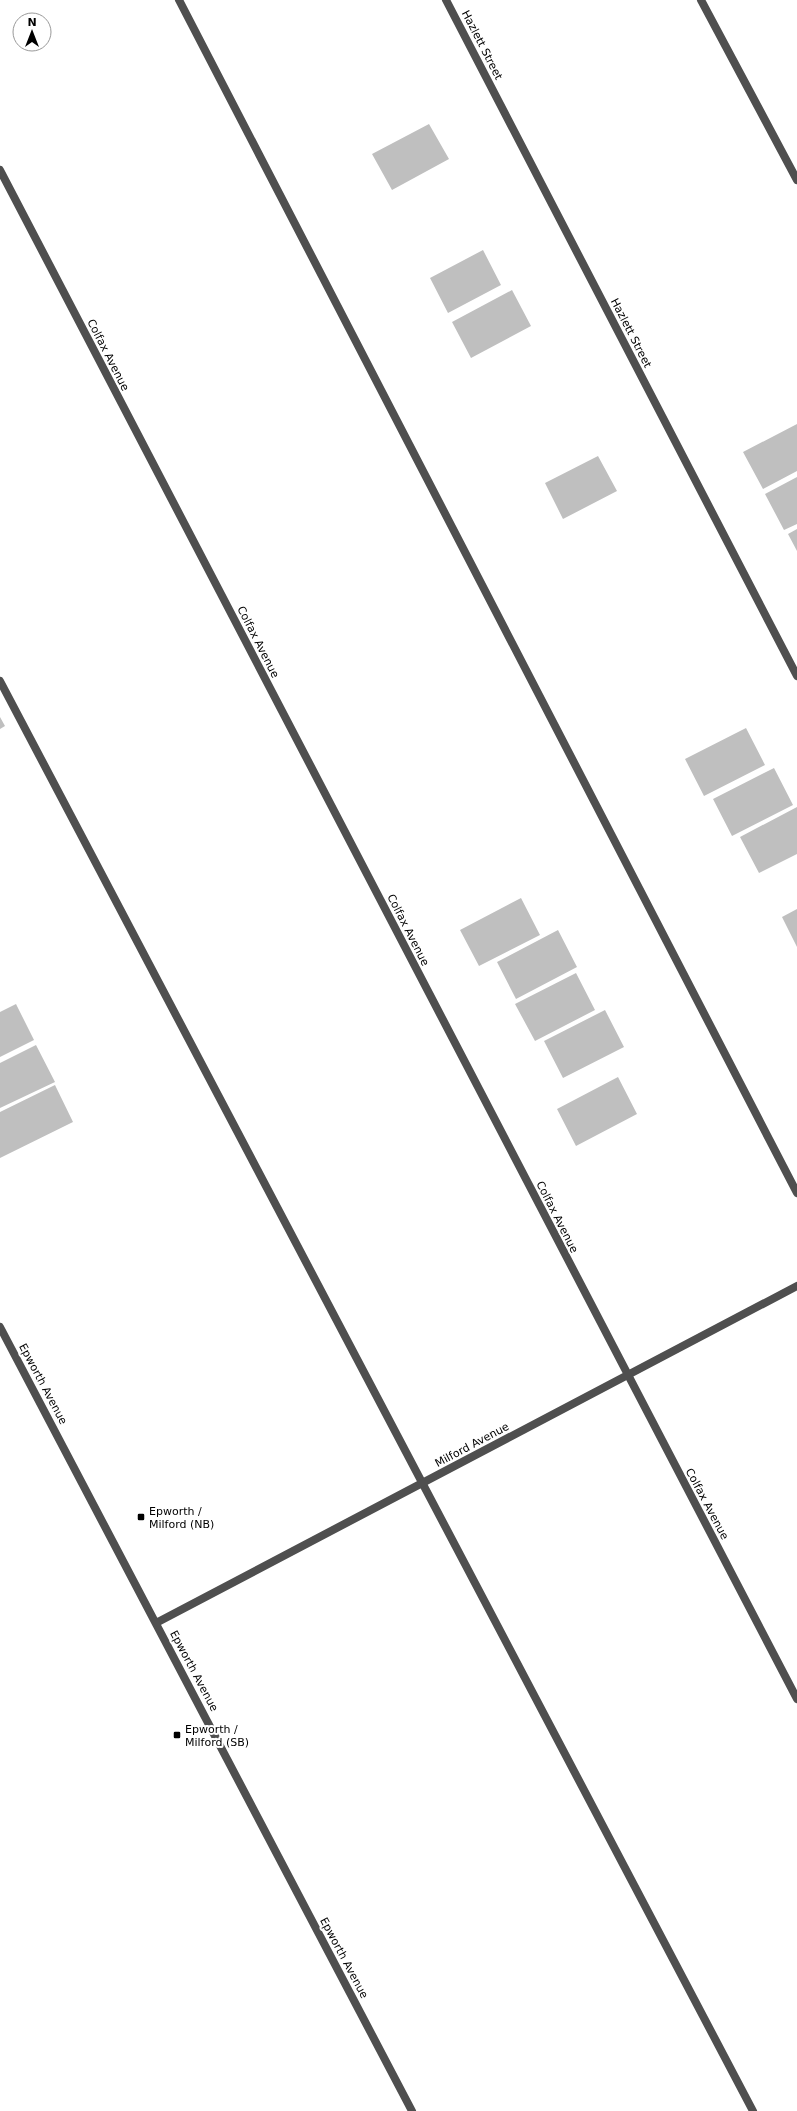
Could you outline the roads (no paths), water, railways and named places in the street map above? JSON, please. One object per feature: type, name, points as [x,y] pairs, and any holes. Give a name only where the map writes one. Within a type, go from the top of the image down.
[{"type":"street","points":[[179,0],[797,1193]]},
{"type":"street","name":"Hazlett Street","points":[[446,0],[797,676]]},
{"type":"street","points":[[701,0],[797,180]]},
{"type":"street","name":"Colfax Avenue","points":[[0,170],[797,1699]]},
{"type":"street","points":[[0,681],[421,1484],[753,2111]]},
{"type":"street","name":"Milford Avenue","points":[[156,1623],[797,1286]]},
{"type":"street","name":"Epworth Avenue","points":[[0,1326],[412,2111]]},
{"type":"place","name":"Epworth / Milford (NB)","points":[[141,1517]]},
{"type":"place","name":"Epworth / Milford (SB)","points":[[177,1735]]}]
